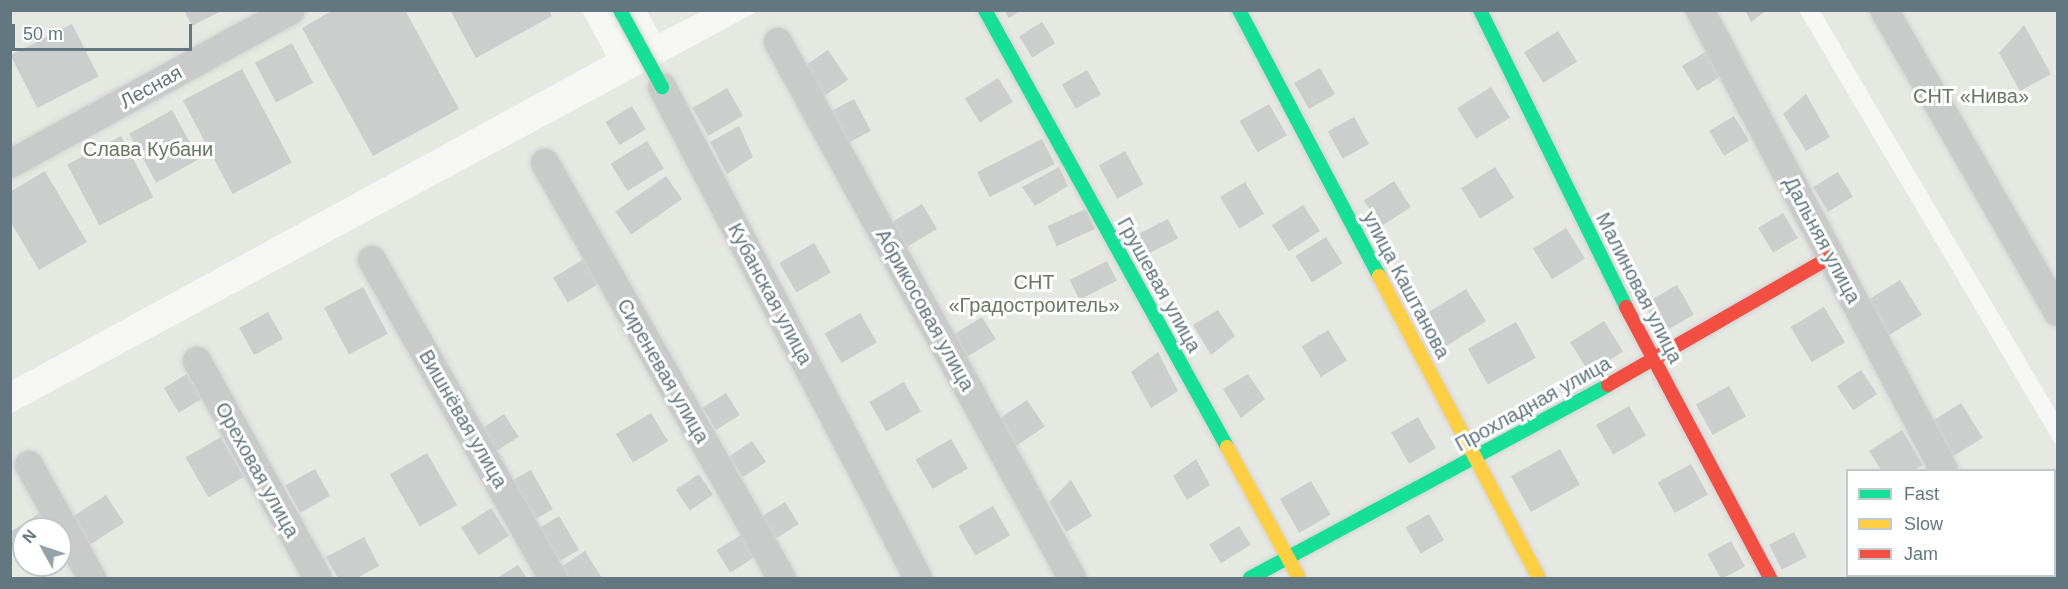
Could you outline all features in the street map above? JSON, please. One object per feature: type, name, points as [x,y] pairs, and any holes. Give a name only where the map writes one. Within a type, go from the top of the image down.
[{"type":"street","name":"Лесная","points":[[10,164],[291,10]]},
{"type":"street","name":"Кубанская улица","points":[[620,10],[918,579]]},
{"type":"street","name":"Грушевая улица","points":[[985,10],[1299,579]]},
{"type":"street","name":"улица Каштанова","points":[[1239,10],[1539,579]]},
{"type":"street","name":"Малиновая улица","points":[[1480,10],[1653,361],[1770,579]]},
{"type":"street","name":"Дальняя улица","points":[[1700,10],[1943,469]]},
{"type":"street","points":[[1884,10],[2058,312]]},
{"type":"street","name":"Абрикосовая улица","points":[[778,42],[1072,579]]},
{"type":"street","name":"Сиреневая улица","points":[[545,163],[782,579]]},
{"type":"street","name":"Прохладная улица","points":[[1250,579],[1476,459],[1653,361],[1831,257]]},
{"type":"street","name":"Вишнёвая улица","points":[[372,261],[553,579]]},
{"type":"street","name":"Ореховая улица","points":[[196,361],[318,579]]},
{"type":"street","points":[[29,465],[92,579]]},
{"type":"green space","name":"Слава Кубани","points":[[11,11],[582,11],[606,56],[11,381]]},
{"type":"green space","points":[[647,11],[703,11],[659,33]]},
{"type":"green space","name":"СНТ «Градостроитель»","points":[[758,11],[1799,11],[2057,447],[2057,578],[11,578],[10,414]]},
{"type":"green space","name":"СНТ «Нива»","points":[[1820,11],[2057,11],[2057,413]]},
{"type":"building","points":[[184,10],[223,10],[192,26]]},
{"type":"building","points":[[333,10],[405,10],[459,109],[373,156],[302,28]]},
{"type":"building","points":[[450,10],[549,10],[552,16],[476,58]]},
{"type":"building","points":[[1004,10],[1021,10],[1009,18]]},
{"type":"building","points":[[1745,10],[1767,10],[1751,22]]},
{"type":"building","points":[[1042,22],[1055,43],[1032,58],[1019,36]]},
{"type":"building","points":[[72,24],[99,77],[37,108],[11,55]]},
{"type":"building","points":[[2024,25],[2051,74],[2020,91],[1999,53]]},
{"type":"building","points":[[1558,31],[1577,62],[1543,83],[1524,52]]},
{"type":"building","points":[[292,43],[313,83],[276,102],[255,63]]},
{"type":"building","points":[[828,50],[848,80],[824,96],[804,66]]},
{"type":"building","points":[[1707,51],[1722,76],[1697,91],[1682,66]]},
{"type":"building","points":[[1320,68],[1335,94],[1309,109],[1294,83]]},
{"type":"building","points":[[242,69],[292,163],[233,194],[183,100]]},
{"type":"building","points":[[1087,70],[1101,94],[1076,109],[1062,84]]},
{"type":"building","points":[[998,78],[1013,102],[980,122],[965,99]]},
{"type":"building","points":[[1491,87],[1510,118],[1476,139],[1457,108]]},
{"type":"building","points":[[727,88],[743,116],[708,136],[692,108]]},
{"type":"building","points":[[1806,94],[1830,137],[1806,151],[1783,114]]},
{"type":"building","points":[[854,99],[871,131],[846,144],[829,112]]},
{"type":"building","points":[[1269,104],[1287,135],[1258,152],[1240,121]]},
{"type":"building","points":[[632,106],[646,129],[619,145],[605,122]]},
{"type":"building","points":[[172,110],[199,159],[156,183],[129,134]]},
{"type":"building","points":[[1734,116],[1749,141],[1724,156],[1709,131]]},
{"type":"building","points":[[1354,117],[1369,144],[1343,159],[1328,132]]},
{"type":"building","points":[[739,126],[753,157],[727,174],[710,142]]},
{"type":"building","points":[[121,136],[153,197],[100,226],[67,165]]},
{"type":"building","points":[[1042,139],[1055,164],[990,197],[977,172]]},
{"type":"building","points":[[647,141],[664,168],[627,191],[611,164]]},
{"type":"building","points":[[1125,151],[1143,184],[1117,199],[1099,166]]},
{"type":"building","points":[[1059,167],[1068,186],[1035,206],[1022,187]]},
{"type":"building","points":[[1495,167],[1514,198],[1480,219],[1461,188]]},
{"type":"building","points":[[45,171],[87,242],[39,270],[10,221],[10,192]]},
{"type":"building","points":[[1838,172],[1853,197],[1828,212],[1813,187]]},
{"type":"building","points":[[666,176],[682,199],[631,234],[615,212]]},
{"type":"building","points":[[1394,181],[1411,207],[1381,227],[1364,201]]},
{"type":"building","points":[[1245,182],[1264,214],[1239,229],[1220,197]]},
{"type":"building","points":[[922,204],[937,229],[907,247],[892,222]]},
{"type":"building","points":[[1303,205],[1320,231],[1289,251],[1272,225]]},
{"type":"building","points":[[1086,209],[1095,229],[1057,246],[1048,226]]},
{"type":"building","points":[[1783,213],[1798,238],[1773,253],[1758,228]]},
{"type":"building","points":[[1168,219],[1178,239],[1141,258],[1131,238]]},
{"type":"building","points":[[1566,228],[1585,259],[1552,279],[1533,249]]},
{"type":"building","points":[[1326,237],[1342,263],[1312,282],[1295,256]]},
{"type":"building","points":[[814,243],[831,272],[796,292],[779,263]]},
{"type":"building","points":[[589,256],[604,281],[568,302],[553,278]]},
{"type":"building","points":[[1107,261],[1117,281],[1080,300],[1070,280]]},
{"type":"building","points":[[1900,280],[1922,315],[1889,335],[1867,301]]},
{"type":"building","points":[[1677,285],[1694,314],[1661,333],[1644,304]]},
{"type":"building","points":[[363,287],[388,334],[349,354],[324,308]]},
{"type":"building","points":[[1466,289],[1486,321],[1440,350],[1420,318]]},
{"type":"building","points":[[1824,307],[1845,342],[1812,362],[1791,327]]},
{"type":"building","points":[[1218,310],[1235,336],[1211,355],[1193,325]]},
{"type":"building","points":[[268,312],[283,339],[254,355],[239,328]]},
{"type":"building","points":[[860,313],[877,342],[841,363],[824,334]]},
{"type":"building","points":[[982,317],[996,339],[968,357],[954,334]]},
{"type":"building","points":[[1604,321],[1623,352],[1589,373],[1570,342]]},
{"type":"building","points":[[1516,322],[1536,358],[1488,385],[1468,349]]},
{"type":"building","points":[[1328,330],[1347,361],[1321,377],[1302,346]]},
{"type":"building","points":[[1158,352],[1178,391],[1151,408],[1131,372]]},
{"type":"building","points":[[1861,370],[1877,394],[1853,410],[1837,386]]},
{"type":"building","points":[[187,374],[202,399],[179,413],[164,388]]},
{"type":"building","points":[[1248,374],[1265,399],[1241,418],[1223,389]]},
{"type":"building","points":[[904,382],[921,411],[886,431],[869,402]]},
{"type":"building","points":[[1729,386],[1746,417],[1713,435],[1696,404]]},
{"type":"building","points":[[726,393],[740,415],[716,430],[702,408]]},
{"type":"building","points":[[1027,400],[1045,427],[1013,448],[995,421]]},
{"type":"building","points":[[1961,403],[1983,438],[1951,458],[1929,423]]},
{"type":"building","points":[[1629,406],[1646,435],[1613,454],[1596,425]]},
{"type":"building","points":[[651,413],[668,441],[633,462],[616,434]]},
{"type":"building","points":[[504,414],[519,437],[495,452],[481,429]]},
{"type":"building","points":[[1418,417],[1436,448],[1409,464],[1391,432]]},
{"type":"building","points":[[1902,430],[1923,465],[1917,469],[1880,469],[1869,451]]},
{"type":"building","points":[[221,437],[244,477],[208,497],[185,458]]},
{"type":"building","points":[[951,439],[968,468],[932,489],[915,460]]},
{"type":"building","points":[[752,441],[766,462],[743,477],[729,457]]},
{"type":"building","points":[[1560,449],[1580,485],[1531,512],[1511,476]]},
{"type":"building","points":[[427,453],[457,505],[420,526],[390,474]]},
{"type":"building","points":[[1196,459],[1210,485],[1187,500],[1173,476]]},
{"type":"building","points":[[1691,464],[1708,495],[1675,513],[1658,482]]},
{"type":"building","points":[[315,469],[330,496],[300,513],[285,485]]},
{"type":"building","points":[[531,470],[553,509],[530,522],[508,483]]},
{"type":"building","points":[[699,474],[713,495],[690,510],[676,490]]},
{"type":"building","points":[[1071,480],[1092,516],[1066,532],[1049,502]]},
{"type":"building","points":[[1311,481],[1330,515],[1299,533],[1280,499]]},
{"type":"building","points":[[106,495],[124,523],[89,546],[72,517]]},
{"type":"building","points":[[785,502],[799,524],[774,539],[760,517]]},
{"type":"building","points":[[993,506],[1010,535],[975,555],[958,526]]},
{"type":"building","points":[[491,508],[509,536],[479,555],[461,528]]},
{"type":"building","points":[[1429,514],[1444,540],[1421,553],[1406,528]]},
{"type":"building","points":[[559,516],[579,549],[553,565],[533,531]]},
{"type":"building","points":[[1239,526],[1251,545],[1221,563],[1209,545]]},
{"type":"building","points":[[12,531],[12,546],[10,543]]},
{"type":"building","points":[[1794,532],[1807,557],[1782,570],[1769,545]]},
{"type":"building","points":[[741,535],[755,557],[730,572],[716,550]]},
{"type":"building","points":[[364,537],[379,566],[357,578],[338,578],[326,557]]},
{"type":"building","points":[[1731,541],[1745,566],[1721,578],[1707,554]]},
{"type":"building","points":[[585,551],[602,578],[568,578],[561,567]]},
{"type":"building","points":[[518,565],[527,578],[497,578]]},
{"type":"traffic: fast","points":[[620,10],[662,87]]},
{"type":"traffic: fast","points":[[985,10],[1227,447]]},
{"type":"traffic: fast","points":[[1239,10],[1379,276]]},
{"type":"traffic: fast","points":[[1480,10],[1626,307]]},
{"type":"traffic: fast","points":[[1250,578],[1608,385]]},
{"type":"traffic: slow","points":[[1379,276],[1539,578]]},
{"type":"traffic: slow","points":[[1227,447],[1299,578]]},
{"type":"traffic: jam","points":[[1608,385],[1831,257]]},
{"type":"traffic: jam","points":[[1626,307],[1770,578]]}]
